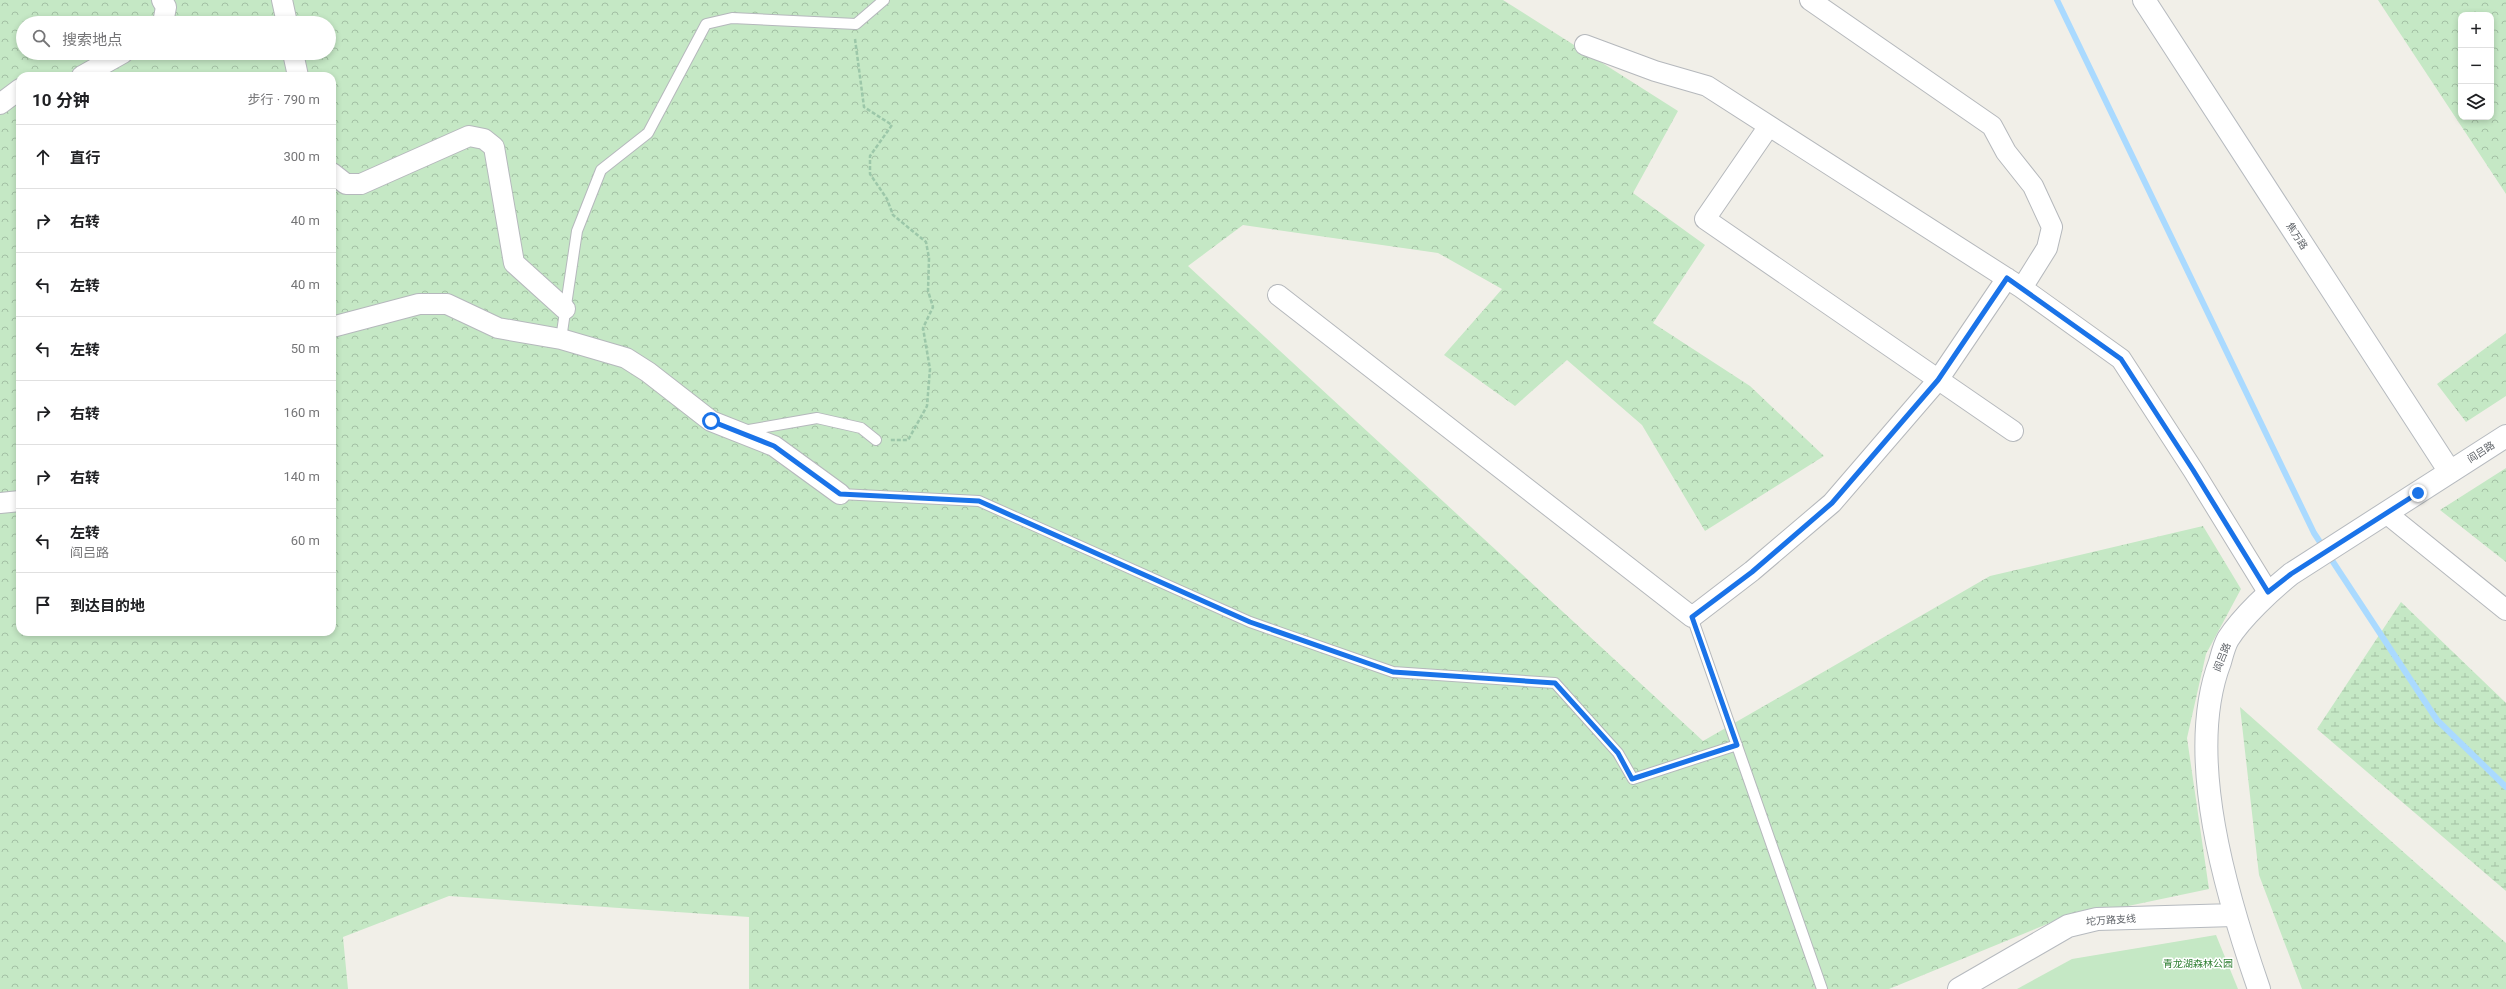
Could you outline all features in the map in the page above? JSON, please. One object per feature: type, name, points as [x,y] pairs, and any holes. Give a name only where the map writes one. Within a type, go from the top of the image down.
[{"type":"main road","name":"焦万路","points":[[2144,0],[2450,472]]},
{"type":"main road","name":"阎吕路","points":[[2259,989],[2234,915],[2217,838],[2206,763],[2206,723],[2211,684],[2228,639],[2268,592],[2291,574],[2506,436]]},
{"type":"main road","name":"坨万路支线","points":[[1959,989],[2068,926],[2097,920],[2234,915]]},
{"type":"street","points":[[162,0],[166,7],[164,16]]},
{"type":"street","points":[[282,0],[285,16]]},
{"type":"street","points":[[1278,295],[1692,617],[1752,572],[1832,503],[1938,380],[2014,283],[2047,248],[2052,227],[2032,186],[2006,152],[1992,126],[1810,0]]},
{"type":"street","points":[[1585,45],[1655,71],[1707,86],[2014,283],[2121,359],[2193,470],[2268,592]]},
{"type":"street","points":[[89,72],[111,60]]},
{"type":"street","points":[[295,60],[297,72]]},
{"type":"street","points":[[0,104],[16,92]]},
{"type":"street","points":[[1769,126],[1705,219],[2013,431]]},
{"type":"street","points":[[336,176],[346,184],[361,184],[469,136],[484,139],[494,147],[514,263],[565,309]]},
{"type":"street","points":[[336,326],[419,304],[447,304],[498,328],[560,339],[626,358],[648,372],[711,421],[774,446],[840,494]]},
{"type":"street","points":[[0,503],[16,501]]},
{"type":"street","points":[[2386,513],[2506,610]]},
{"type":"lane","points":[[560,339],[577,231],[601,170],[648,134],[706,24],[732,18],[856,24],[884,0]]},
{"type":"lane","points":[[740,432],[817,418],[861,428],[876,440]]},
{"type":"lane","points":[[840,494],[979,501],[1250,622],[1393,672],[1555,683],[1618,753],[1632,779],[1737,745]]},
{"type":"lane","points":[[1692,617],[1822,989]]},
{"type":"path","points":[[856,24],[854,44],[861,74],[864,107],[892,125],[870,156],[870,174],[887,199],[893,215],[926,242],[929,258],[928,291],[932,307],[923,328],[930,369],[927,406],[908,440],[876,440]]},
{"type":"green space","points":[[0,0],[1503,0],[1678,111],[1633,193],[1705,245],[1653,323],[1750,386],[1824,456],[1705,531],[1642,425],[1567,360],[1515,406],[1444,355],[1502,289],[1438,253],[1243,225],[1188,266],[1703,741],[1990,576],[2203,526],[2241,589],[2206,654],[2187,738],[2209,889],[2052,922],[1889,989],[749,989],[749,917],[449,896],[343,937],[348,989],[0,989]]},
{"type":"green space","points":[[2378,0],[2506,0],[2506,194]]},
{"type":"green space","points":[[2506,333],[2506,396],[2466,422],[2437,384]]},
{"type":"green space","points":[[2506,468],[2506,562],[2440,510]]},
{"type":"green space","points":[[2401,602],[2506,703],[2506,891],[2317,729]]},
{"type":"green space","points":[[2240,707],[2506,943],[2506,989],[2302,989],[2259,875]]},
{"type":"green space","name":"青龙湖森林公园","points":[[2216,935],[2238,989],[2017,989],[2072,959]]},
{"type":"waterway","points":[[2057,0],[2314,533],[2437,720],[2506,787]]},
{"type":"route","points":[[711,421],[774,446],[840,494],[979,501],[1250,622],[1393,672],[1555,683],[1618,753],[1632,779],[1737,745],[1692,617],[1752,572],[1832,503],[1938,380],[2007,278],[2121,359],[2193,470],[2268,592],[2291,574],[2418,493]]}]
